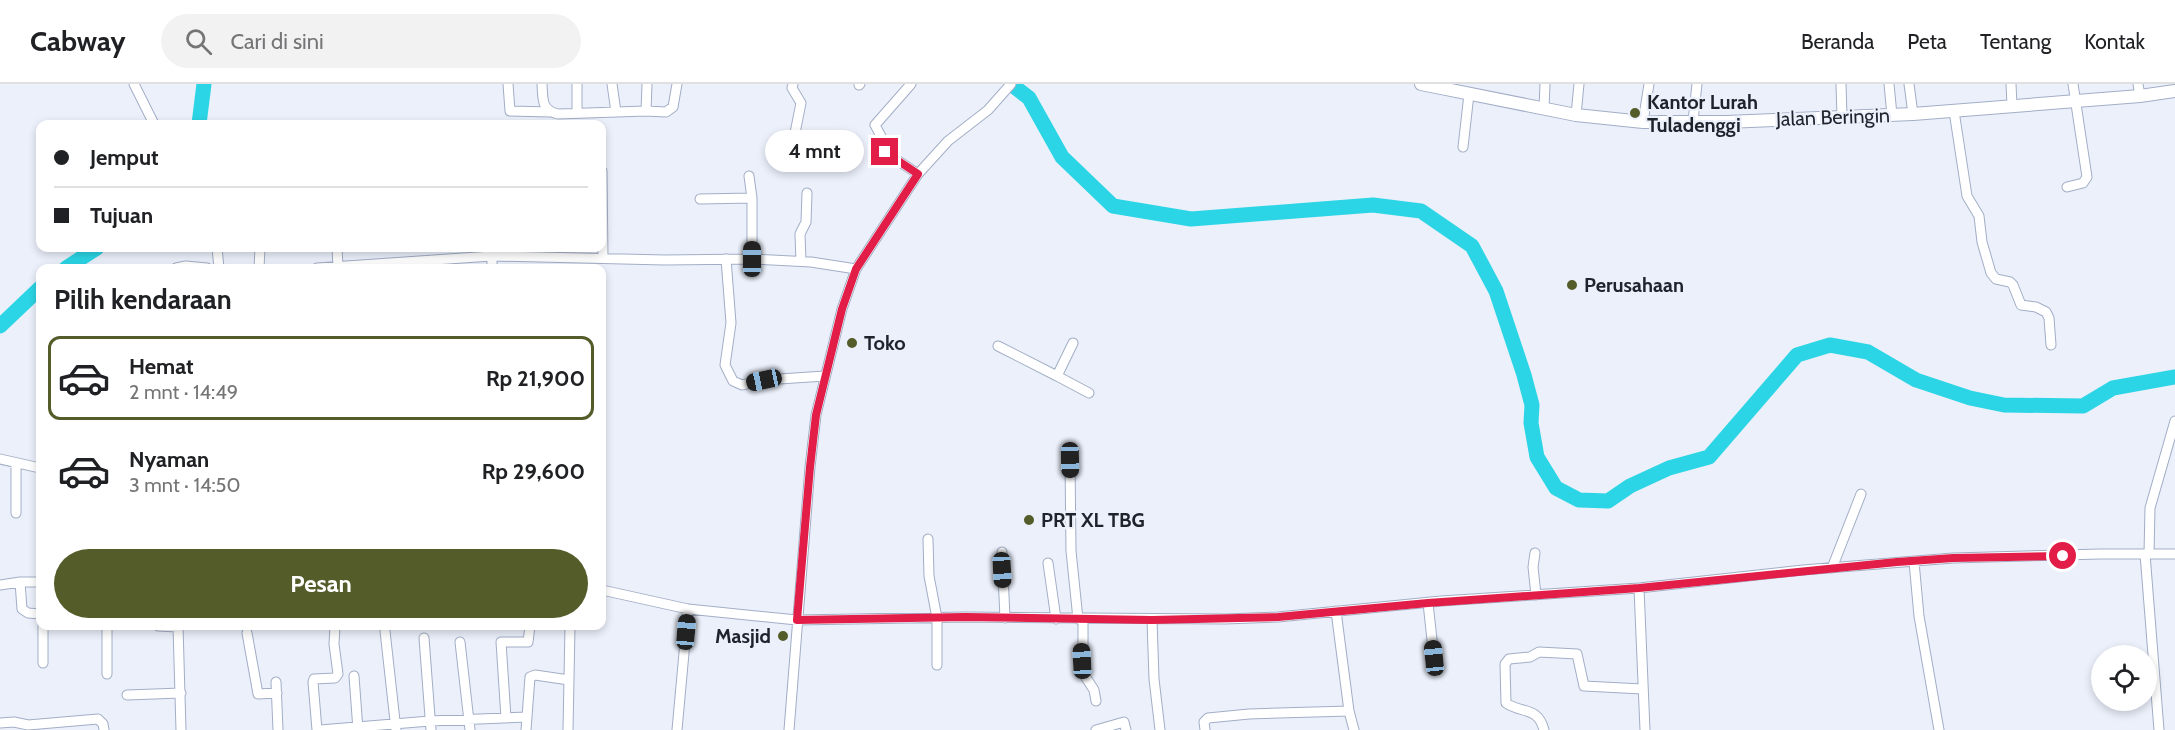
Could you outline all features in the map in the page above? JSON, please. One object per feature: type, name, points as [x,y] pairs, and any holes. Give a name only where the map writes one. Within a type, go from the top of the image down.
[{"type":"street","points":[[134,84],[152,120]]},
{"type":"street","points":[[508,84],[510,111],[558,114],[666,112],[671,110],[676,84]]},
{"type":"street","points":[[542,84],[543,104],[550,112]]},
{"type":"street","points":[[577,84],[577,113]]},
{"type":"street","points":[[612,84],[615,112]]},
{"type":"street","points":[[646,111],[647,84]]},
{"type":"street","points":[[789,163],[801,103],[792,88],[793,84]]},
{"type":"street","points":[[911,84],[875,125],[883,140],[885,152],[918,174]]},
{"type":"street","points":[[789,730],[816,415],[842,309],[856,269],[918,174],[948,141],[988,110],[1011,84]]},
{"type":"street","name":"Jalan Beringin","points":[[1421,84],[1576,115],[1643,122],[1727,122],[1913,114],[2075,101],[2139,90],[2175,91]]},
{"type":"street","points":[[1544,108],[1545,84]]},
{"type":"street","points":[[1576,115],[1579,84]]},
{"type":"street","points":[[1643,122],[1649,84]]},
{"type":"street","points":[[1693,121],[1697,84]]},
{"type":"street","points":[[1841,84],[1842,117]]},
{"type":"street","points":[[1889,84],[1892,115]]},
{"type":"street","points":[[1910,84],[1913,114]]},
{"type":"street","points":[[2011,84],[2012,105]]},
{"type":"street","points":[[2067,187],[2083,183],[2087,177],[2073,84]]},
{"type":"street","points":[[1463,147],[1469,94]]},
{"type":"street","points":[[1954,111],[1967,196],[1979,216],[1982,242],[1990,273],[1996,279],[2010,282],[2013,285],[2021,305],[2036,307],[2046,312],[2049,318],[2051,345]]},
{"type":"street","points":[[599,114],[599,120]]},
{"type":"street","points":[[749,176],[753,198],[752,259]]},
{"type":"street","points":[[801,261],[800,234],[806,222],[807,193]]},
{"type":"street","points":[[700,199],[753,198]]},
{"type":"street","points":[[603,252],[603,258]]},
{"type":"street","points":[[403,264],[492,256],[665,260],[752,259],[801,261],[856,269]]},
{"type":"street","points":[[492,256],[492,264]]},
{"type":"street","points":[[565,258],[566,264]]},
{"type":"street","points":[[726,259],[731,323],[725,365],[733,381],[742,386],[764,380],[825,376]]},
{"type":"street","points":[[1057,376],[1073,343]]},
{"type":"street","points":[[998,346],[1089,393]]},
{"type":"street","points":[[2159,730],[2147,554],[2151,508],[2175,421]]},
{"type":"street","points":[[0,459],[36,467]]},
{"type":"street","points":[[1070,460],[1071,550],[1080,619],[1083,673],[1094,690],[1096,701]]},
{"type":"street","points":[[16,463],[16,513]]},
{"type":"street","points":[[1832,568],[1861,494]]},
{"type":"street","points":[[928,539],[928,576],[937,618],[937,665]]},
{"type":"street","points":[[1002,552],[1005,618]]},
{"type":"street","points":[[1534,553],[1536,595]]},
{"type":"street","points":[[606,591],[688,609],[797,620],[1005,618],[1152,620],[1278,617],[1428,603],[1639,588],[1953,558],[2175,554]]},
{"type":"street","points":[[1914,562],[1919,616],[1939,730]]},
{"type":"street","points":[[1048,563],[1056,619]]},
{"type":"street","points":[[20,582],[22,609],[28,613],[36,614]]},
{"type":"street","points":[[0,585],[36,582]]},
{"type":"street","points":[[1639,588],[1642,689],[1646,730]]},
{"type":"street","points":[[1428,603],[1434,658]]},
{"type":"street","points":[[677,730],[688,609]]},
{"type":"street","points":[[1336,612],[1349,711],[1354,730]]},
{"type":"street","points":[[1152,620],[1154,679],[1160,730]]},
{"type":"street","points":[[43,630],[43,663]]},
{"type":"street","points":[[107,630],[107,674]]},
{"type":"street","points":[[178,630],[182,730]]},
{"type":"street","points":[[335,630],[334,644],[339,674],[335,678],[313,682],[318,730],[431,726],[469,719],[526,717]]},
{"type":"street","points":[[506,718],[501,642],[528,642],[530,630]]},
{"type":"street","points":[[568,730],[570,630]]},
{"type":"street","points":[[385,631],[396,727]]},
{"type":"street","points":[[247,633],[258,694],[277,693]]},
{"type":"street","points":[[424,638],[431,726]]},
{"type":"street","points":[[460,642],[470,730]]},
{"type":"street","points":[[1544,730],[1541,720],[1534,713],[1506,703],[1505,664],[1509,659],[1530,657],[1539,651],[1579,654],[1584,686],[1642,689]]},
{"type":"street","points":[[526,730],[528,688],[532,675],[569,680]]},
{"type":"street","points":[[354,676],[358,728]]},
{"type":"street","points":[[276,682],[278,730]]},
{"type":"street","points":[[127,695],[181,693]]},
{"type":"street","points":[[1205,730],[1204,722],[1208,718],[1249,714],[1349,711]]},
{"type":"street","points":[[0,723],[14,722],[28,725],[98,719],[103,724],[104,730]]},
{"type":"street","points":[[1096,730],[1124,722],[1126,730]]},
{"type":"waterway","points":[[200,120],[204,84]]},
{"type":"waterway","points":[[1011,84],[1029,98],[1062,157],[1113,206],[1191,219],[1373,205],[1421,211],[1472,246],[1496,291],[1524,375],[1532,405],[1531,423],[1537,457],[1556,488],[1579,500],[1608,501],[1630,486],[1669,468],[1709,457],[1797,355],[1830,345],[1868,352],[1916,380],[1970,398],[2004,405],[2083,406],[2113,388],[2175,377]]},
{"type":"waterway","points":[[72,264],[91,252]]},
{"type":"waterway","points":[[0,326],[36,292]]},
{"type":"place","name":"Kantor Lurah Tuladenggi","points":[[1635,113]]},
{"type":"place","name":"Perusahaan","points":[[1572,285]]},
{"type":"place","name":"Toko","points":[[852,343]]},
{"type":"place","name":"PRT XL TBG","points":[[1029,520]]},
{"type":"place","name":"Masjid","points":[[783,636]]},
{"type":"route","points":[[885,152],[918,174],[856,269],[842,309],[816,415],[797,620],[965,617],[1152,620],[1278,617],[1428,603],[1639,588],[1897,562],[1953,558],[2063,556]]}]
